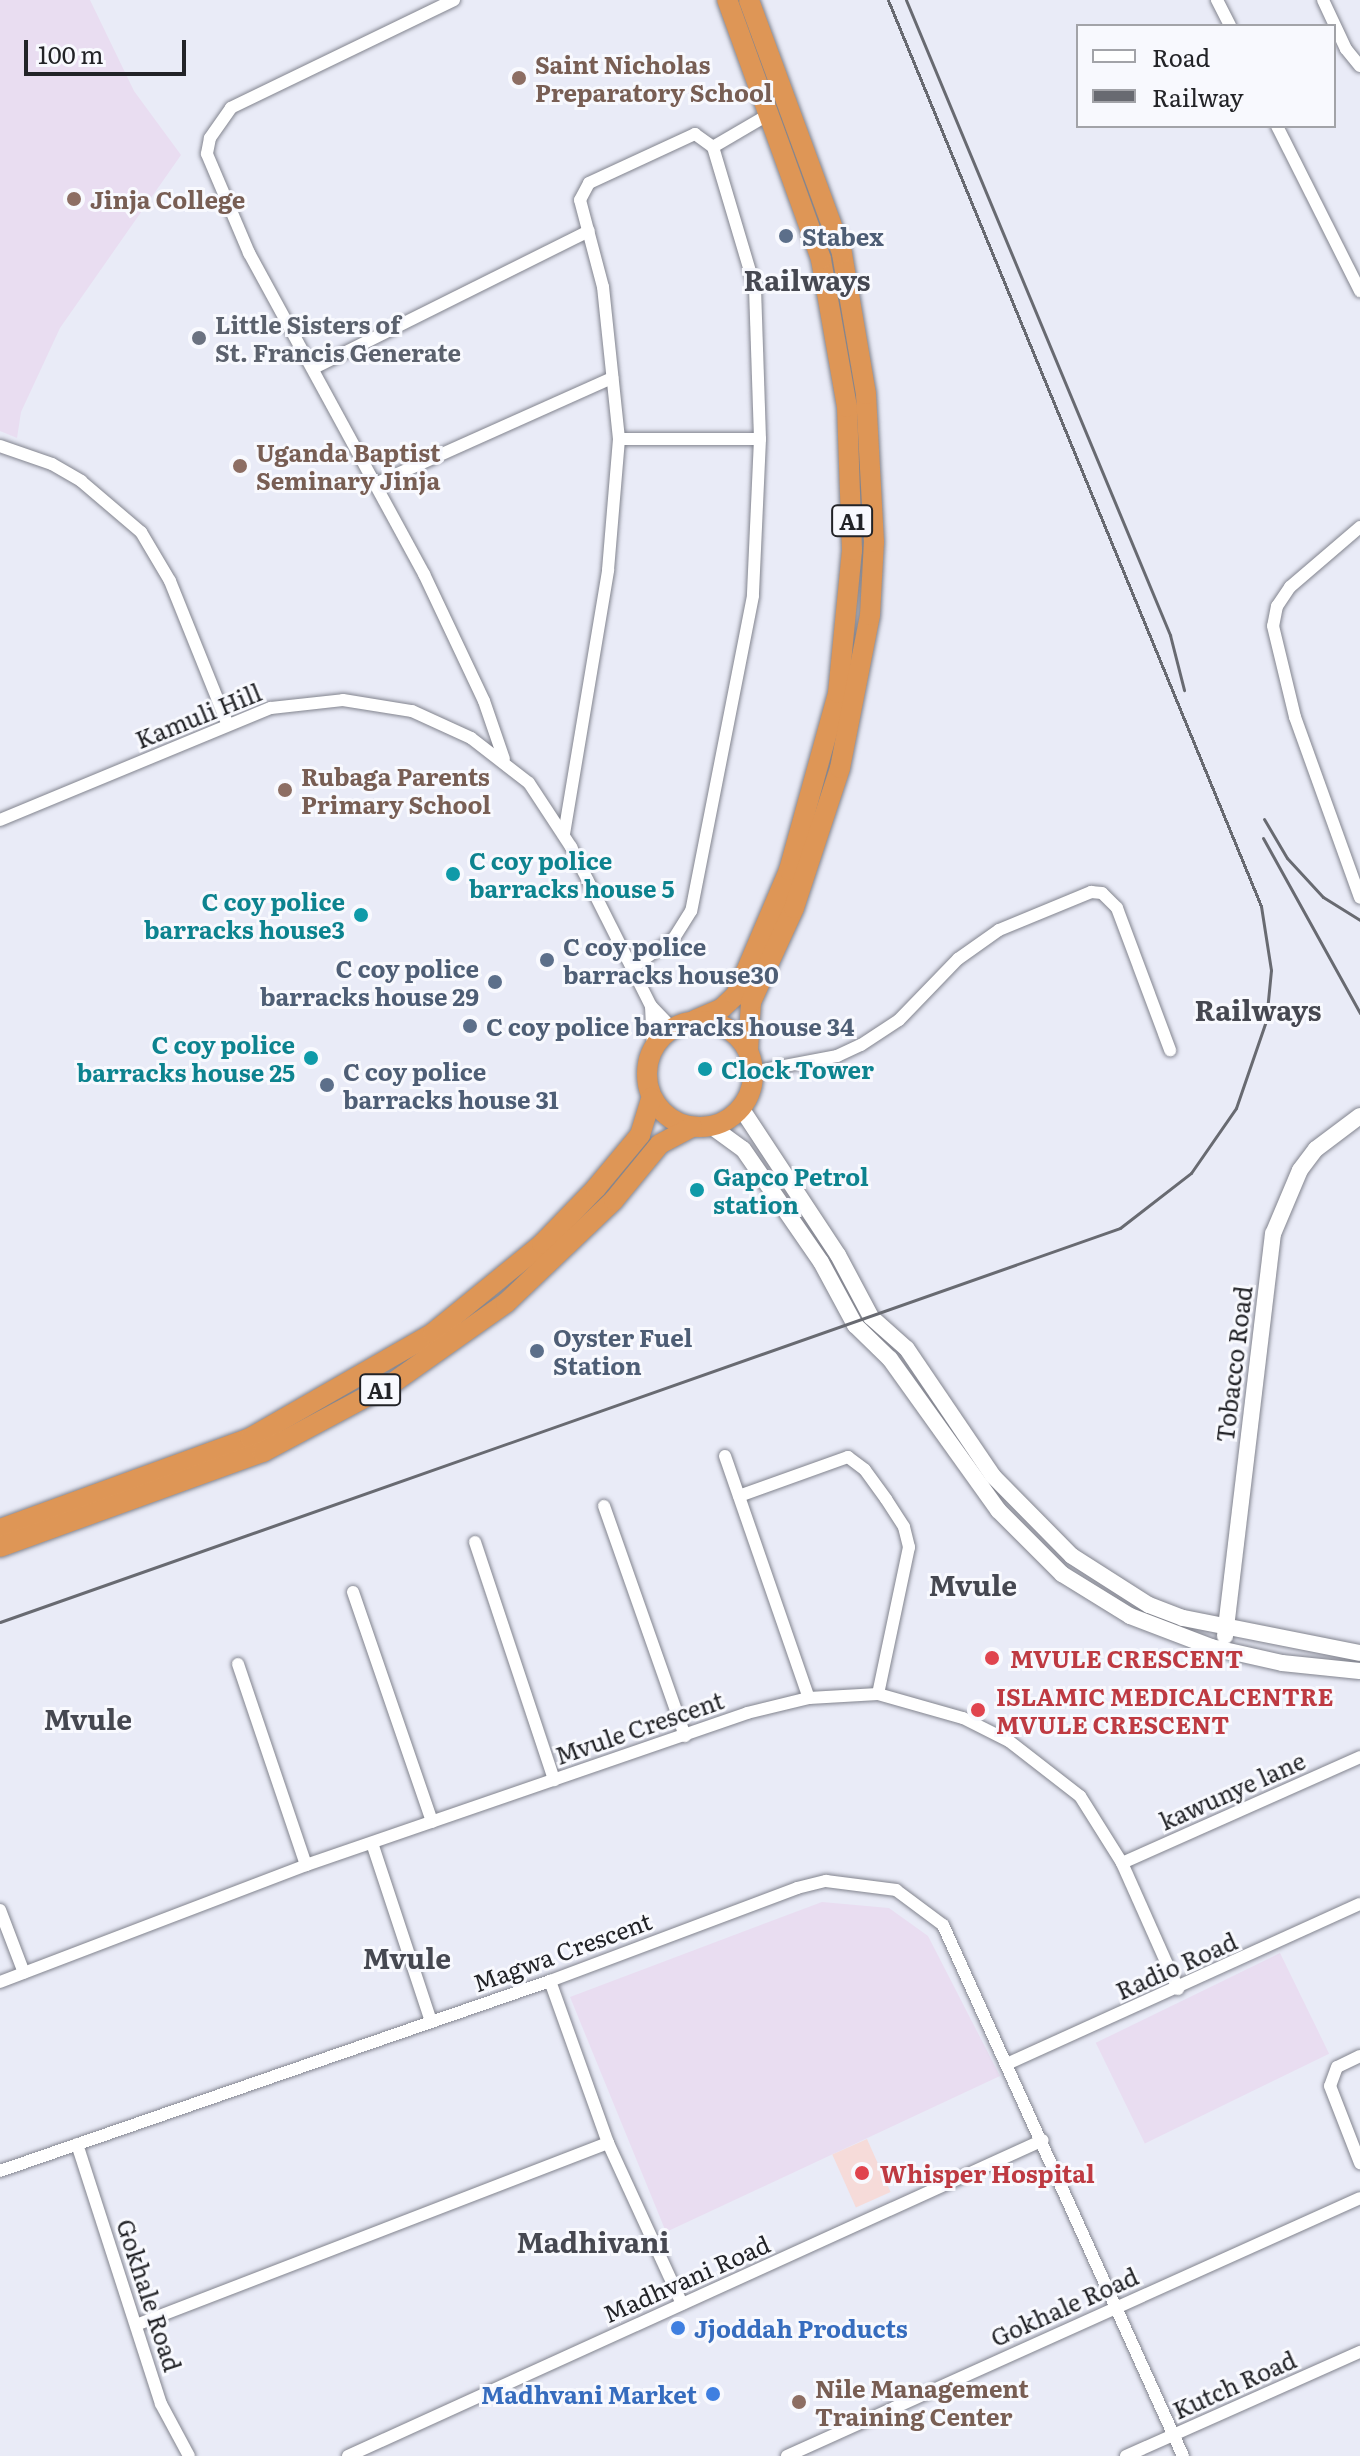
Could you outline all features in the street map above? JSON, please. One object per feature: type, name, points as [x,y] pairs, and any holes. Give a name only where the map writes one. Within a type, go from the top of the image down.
[{"type":"highway","name":"A1","points":[[0,1529],[250,1438],[433,1333],[521,1263],[596,1188],[640,1135],[651,1098],[647,1072],[653,1047],[672,1028],[721,1009],[736,995],[789,870],[827,746],[847,619],[853,486],[837,332],[821,259],[771,113],[727,0]]},
{"type":"highway","name":"A1","points":[[749,0],[842,253],[866,394],[874,542],[870,615],[840,768],[799,895],[751,1002],[748,1050],[753,1072]]},
{"type":"highway","points":[[695,1020],[720,1024],[748,1050]]},
{"type":"highway","points":[[741,1108],[753,1072]]},
{"type":"highway","points":[[651,1098],[661,1112],[702,1126]]},
{"type":"highway","name":"A1","points":[[0,1547],[263,1452],[394,1382],[506,1303],[614,1200],[660,1144],[741,1108]]},
{"type":"street","points":[[454,0],[231,108],[210,138],[207,154],[249,253],[375,484],[484,701],[504,759]]},
{"type":"street","points":[[1217,0],[1229,24]]},
{"type":"street","points":[[1323,0],[1334,24]]},
{"type":"street","points":[[1336,28],[1346,49],[1360,66]]},
{"type":"street","points":[[713,147],[771,113]]},
{"type":"street","points":[[1278,128],[1360,291]]},
{"type":"street","points":[[564,834],[608,570],[619,439],[603,287],[580,200],[589,183],[695,134],[713,147],[753,270],[760,439],[753,596],[701,873],[684,925],[632,968]]},
{"type":"street","points":[[314,368],[589,231]]},
{"type":"street","points":[[375,484],[612,378]]},
{"type":"street","points":[[619,439],[760,439]]},
{"type":"street","points":[[0,446],[52,464],[81,481],[141,532],[170,581],[227,723]]},
{"type":"street","points":[[1360,527],[1290,587],[1277,606],[1273,626],[1295,717],[1360,898]]},
{"type":"street","name":"Kamuli Hill","points":[[0,820],[227,723],[300,702],[384,705],[444,723],[504,759],[529,783],[564,834],[651,1006],[672,1028]]},
{"type":"street","points":[[753,1072],[837,1056],[861,1045],[899,1020],[958,959],[999,930],[1091,892],[1102,893],[1117,908],[1170,1050]]},
{"type":"street","name":"Kamuli Hill","points":[[651,1006],[653,1047]]},
{"type":"street","points":[[741,1108],[838,1255],[871,1317],[907,1349],[965,1438],[1027,1515],[1072,1556],[1136,1598],[1183,1618],[1360,1653]]},
{"type":"street","name":"Tobacco Road","points":[[1224,1650],[1273,1234],[1300,1170],[1316,1149],[1360,1116]]},
{"type":"street","points":[[702,1126],[743,1149],[821,1262],[855,1325],[890,1359],[1016,1532],[1090,1595],[1172,1633],[1224,1650],[1282,1663],[1360,1671]]},
{"type":"street","points":[[725,1456],[809,1698]]},
{"type":"street","points":[[739,1496],[848,1457],[879,1489],[910,1541],[878,1694]]},
{"type":"street","points":[[604,1506],[685,1736]]},
{"type":"street","points":[[475,1542],[554,1780]]},
{"type":"street","points":[[353,1592],[432,1822]]},
{"type":"street","points":[[238,1664],[306,1865]]},
{"type":"street","name":"Mvule Crescent","points":[[0,1982],[306,1865],[685,1736],[809,1698],[878,1694],[963,1718],[1021,1749],[1080,1796],[1122,1863],[1178,1989]]},
{"type":"street","name":"kawunye lane","points":[[1122,1863],[1360,1757]]},
{"type":"street","points":[[372,1843],[431,2021]]},
{"type":"street","name":"Magwa Crescent","points":[[0,2171],[550,1981],[797,1888],[826,1881],[861,1882],[896,1890],[943,1925],[1009,2063],[1183,2456]]},
{"type":"street","name":"Radio Road","points":[[1009,2063],[1360,1904]]},
{"type":"street","points":[[0,1910],[24,1973]]},
{"type":"street","points":[[550,1981],[608,2143],[682,2304]]},
{"type":"street","points":[[1360,2056],[1337,2067],[1330,2086],[1360,2163]]},
{"type":"street","name":"Madhvani Road","points":[[348,2456],[1043,2140]]},
{"type":"street","points":[[136,2325],[608,2143]]},
{"type":"street","name":"Gokhale Road","points":[[77,2144],[161,2404],[189,2456]]},
{"type":"street","name":"Gokhale Road","points":[[787,2456],[1360,2198]]},
{"type":"street","name":"Kutch Road","points":[[1126,2456],[1360,2352]]},
{"type":"shaded area","name":"Jinja College","points":[[0,0],[90,0],[134,91],[181,155],[60,328],[21,412],[17,438],[0,431]]},
{"type":"shaded area","points":[[822,1902],[889,1908],[928,1936],[1000,2076],[666,2232],[570,1997]]},
{"type":"shaded area","points":[[1280,1953],[1329,2054],[1145,2144],[1096,2043]]},
{"type":"shaded area","name":"Whisper Hospital","points":[[867,2139],[891,2192],[856,2207],[832,2154]]},
{"type":"railway","points":[[0,1622],[1120,1228],[1191,1173],[1236,1108],[1266,1021],[1271,970],[1261,906],[888,0]]},
{"type":"railway","points":[[906,0],[1170,635],[1184,690]]},
{"type":"railway","points":[[1264,819],[1287,858],[1323,897],[1360,920]]},
{"type":"railway","points":[[1263,838],[1360,1013]]},
{"type":"place","name":"Saint Nicholas Preparatory School","points":[[519,78]]},
{"type":"place","name":"Jinja College","points":[[74,199]]},
{"type":"place","name":"Stabex","points":[[786,236]]},
{"type":"place","name":"Little Sisters of St. Francis Generate","points":[[199,338]]},
{"type":"place","name":"Uganda Baptist Seminary Jinja","points":[[240,466]]},
{"type":"place","name":"Rubaga Parents Primary School","points":[[285,790]]},
{"type":"place","name":"C coy police barracks house 5","points":[[453,874]]},
{"type":"place","name":"C coy police barracks house3","points":[[361,915]]},
{"type":"place","name":"C coy police barracks house30","points":[[547,960]]},
{"type":"place","name":"C coy police barracks house 29","points":[[495,982]]},
{"type":"place","name":"C coy police barracks house 34","points":[[470,1026]]},
{"type":"place","name":"C coy police barracks house 25","points":[[311,1058]]},
{"type":"place","name":"Clock Tower","points":[[705,1069]]},
{"type":"place","name":"C coy police barracks house 31","points":[[327,1085]]},
{"type":"place","name":"Gapco Petrol station","points":[[697,1190]]},
{"type":"place","name":"Oyster Fuel Station","points":[[537,1351]]},
{"type":"place","name":"MVULE CRESCENT","points":[[992,1658]]},
{"type":"place","name":"ISLAMIC MEDICALCENTRE MVULE CRESCENT","points":[[978,1710]]},
{"type":"place","name":"Whisper Hospital","points":[[862,2173]]},
{"type":"place","name":"Jjoddah Products","points":[[678,2328]]},
{"type":"place","name":"Madhvani Market","points":[[713,2394]]},
{"type":"place","name":"Nile Management Training Center","points":[[799,2402]]},
{"type":"district","name":"Railways","points":[[807,279]]},
{"type":"district","name":"Railways","points":[[1258,1009]]},
{"type":"district","name":"Mvule","points":[[973,1584]]},
{"type":"district","name":"Mvule","points":[[88,1718]]},
{"type":"district","name":"Mvule","points":[[407,1957]]},
{"type":"district","name":"Madhivani","points":[[593,2241]]}]
